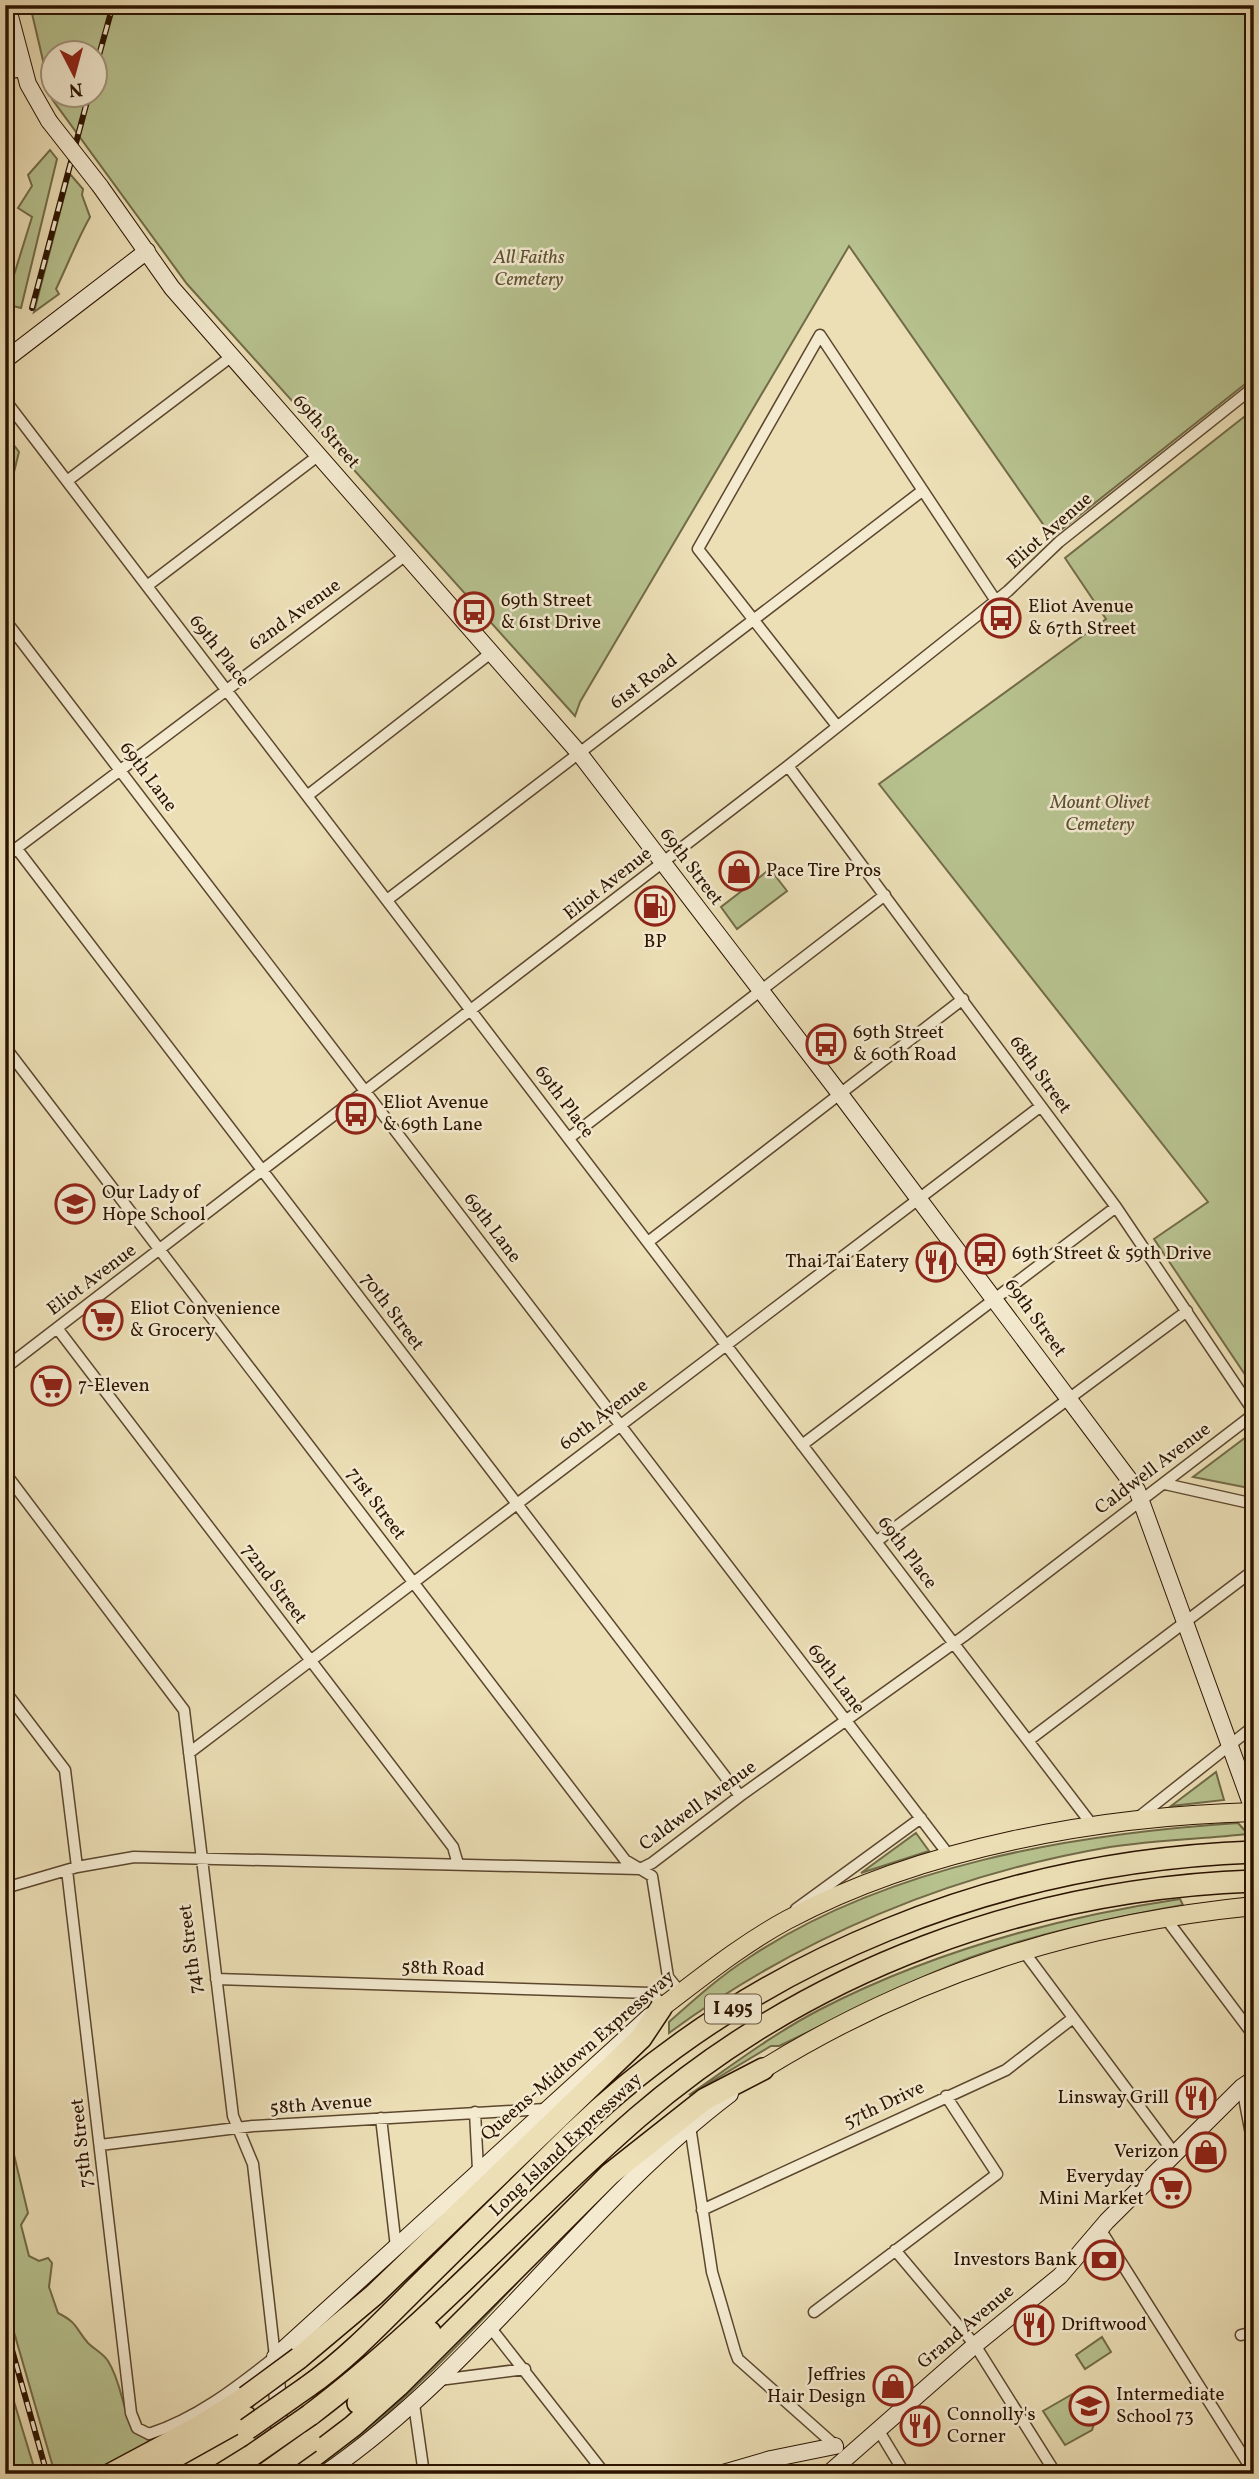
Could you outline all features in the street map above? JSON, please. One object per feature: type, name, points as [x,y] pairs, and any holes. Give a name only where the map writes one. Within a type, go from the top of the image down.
[{"type":"highway","name":"Long Island Expressway","points":[[172,2474],[247,2415],[312,2381],[601,2108],[673,2050],[763,1990],[832,1954],[907,1921],[1021,1884],[1101,1866],[1181,1856],[1254,1852]]},
{"type":"highway","name":"Long Island Expressway","points":[[222,2474],[310,2415],[377,2362],[609,2142],[668,2092],[767,2022],[836,1984],[922,1947],[1035,1911],[1139,1890],[1254,1881]]},
{"type":"highway","points":[[144,2474],[247,2415],[299,2358],[374,2295],[641,2038],[662,2006]]},
{"type":"highway","points":[[290,2474],[316,2458],[398,2386],[610,2174],[705,2099],[763,2069]]},
{"type":"highway","points":[[265,2474],[316,2458],[373,2389],[478,2284],[537,2213]]},
{"type":"highway","points":[[111,2473],[197,2428],[247,2415]]},
{"type":"main road","name":"69th Street","points":[[8,5],[24,72],[36,103],[100,186],[172,288],[579,754],[919,1198],[1140,1498],[1254,1812]]},
{"type":"main road","points":[[5,360],[147,251]]},
{"type":"main road","name":"Queens-Midtown Expressway","points":[[275,2357],[545,2109],[662,2006],[764,1933],[838,1896],[951,1858],[1093,1826],[1134,1820],[1254,1812]]},
{"type":"main road","points":[[316,2458],[414,2403],[490,2327],[612,2196],[690,2126],[763,2069],[826,2031],[892,1999],[1022,1949],[1098,1929],[1164,1916],[1254,1906]]},
{"type":"main road","name":"Grand Avenue","points":[[1248,2083],[1242,2082],[1254,2069]]},
{"type":"main road","name":"Grand Avenue","points":[[828,2474],[975,2345],[1060,2276],[1100,2229],[1174,2153],[1248,2083]]},
{"type":"main road","name":"74th Street","points":[[275,2357],[283,2474]]},
{"type":"main road","points":[[720,2474],[765,2468],[810,2449],[835,2446]]},
{"type":"street","points":[[5,45],[14,25]]},
{"type":"street","points":[[5,72],[24,72]]},
{"type":"street","points":[[837,726],[698,549],[820,335],[996,601]]},
{"type":"street","points":[[67,481],[232,356]]},
{"type":"street","name":"Eliot Avenue","points":[[5,1368],[788,766],[996,601],[1059,542],[1254,387]]},
{"type":"street","name":"69th Place","points":[[5,400],[1093,1826]]},
{"type":"street","points":[[147,586],[318,455]]},
{"type":"street","name":"61st Road","points":[[387,900],[922,491]]},
{"type":"street","name":"62nd Avenue","points":[[5,857],[119,768],[406,555]]},
{"type":"street","name":"69th Lane","points":[[5,620],[951,1858]]},
{"type":"street","points":[[307,796],[492,652]]},
{"type":"street","name":"68th Street","points":[[788,766],[1116,1207],[1254,1413]]},
{"type":"street","name":"70th Street","points":[[17,849],[740,1796]]},
{"type":"street","points":[[569,1138],[885,895]]},
{"type":"street","points":[[648,1242],[963,999]]},
{"type":"street","name":"71st Street","points":[[5,1047],[625,1860],[652,1876],[668,1977],[681,1993]]},
{"type":"street","name":"60th Avenue","points":[[189,1753],[1041,1106]]},
{"type":"street","points":[[802,1445],[1116,1207]]},
{"type":"street","points":[[877,1541],[1187,1311]]},
{"type":"street","name":"72nd Street","points":[[57,1328],[453,1847],[458,1864]]},
{"type":"street","name":"Caldwell Avenue","points":[[5,1888],[72,1868],[134,1857],[640,1868],[652,1863],[740,1796],[954,1643],[1140,1498],[1165,1484],[1254,1413]]},
{"type":"street","name":"74th Street","points":[[5,1474],[184,1710],[233,2116],[253,2164],[275,2357]]},
{"type":"street","points":[[1165,1484],[1254,1504]]},
{"type":"street","points":[[1028,1740],[1254,1570]]},
{"type":"street","name":"75th Street","points":[[5,1692],[65,1770],[72,1868],[100,2145],[131,2413]]},
{"type":"street","points":[[1134,1820],[1254,1726]]},
{"type":"street","points":[[764,1933],[921,1818]]},
{"type":"street","points":[[1164,1916],[1254,2036]]},
{"type":"street","points":[[1022,1949],[1174,2153]]},
{"type":"street","name":"58th Road","points":[[216,1979],[650,1993],[662,2006]]},
{"type":"street","name":"57th Drive","points":[[702,2210],[1006,2070],[1073,2018]]},
{"type":"street","points":[[1248,2083],[1254,2150]]},
{"type":"street","points":[[814,2312],[997,2174],[946,2096]]},
{"type":"street","name":"58th Avenue","points":[[100,2145],[237,2129],[545,2109]]},
{"type":"street","points":[[474,2112],[478,2170]]},
{"type":"street","points":[[381,2118],[397,2247]]},
{"type":"street","points":[[690,2126],[712,2272],[736,2355],[818,2432],[850,2455]]},
{"type":"street","points":[[1100,2229],[1254,2473]]},
{"type":"street","points":[[895,2250],[975,2345],[1056,2474]]},
{"type":"street","points":[[490,2327],[605,2474]]},
{"type":"street","points":[[1241,2335],[1254,2332]]},
{"type":"street","name":"Queens-Midtown Expressway","points":[[131,2413],[137,2428],[149,2434],[175,2426],[219,2399],[275,2357]]},
{"type":"street","points":[[439,2380],[525,2369]]},
{"type":"street","points":[[414,2403],[424,2474]]},
{"type":"street","points":[[879,2431],[905,2474]]},
{"type":"street","points":[[810,2449],[818,2440],[818,2432]]},
{"type":"green space","name":"All Faiths Cemetery","points":[[30,5],[1254,5],[1254,377],[1052,537],[849,246],[580,702],[575,716],[187,284],[59,108],[108,108],[108,38],[38,39]]},
{"type":"green space","points":[[50,150],[57,159],[21,308],[5,304],[32,217],[18,208],[32,186],[28,175]]},
{"type":"green space","points":[[70,174],[83,189],[82,195],[90,217],[56,289],[59,294],[34,312]]},
{"type":"green space","name":"Mount Olivet Cemetery","points":[[1254,409],[1254,1388],[1154,1239],[1208,1202],[879,784],[1106,619],[1065,558]]},
{"type":"green space","points":[[5,433],[19,452],[5,508]]},
{"type":"green space","points":[[770,869],[787,891],[737,929],[721,907]]},
{"type":"green space","points":[[1254,1431],[1254,1489],[1193,1477]]},
{"type":"green space","points":[[1216,1772],[1224,1800],[1171,1806]]},
{"type":"green space","points":[[1238,1823],[1248,1834],[1110,1847],[992,1874],[935,1892],[824,1939],[770,1967],[669,2033],[669,2022],[747,1959],[802,1927],[860,1900],[920,1878],[1047,1846],[1175,1828]]},
{"type":"green space","points":[[916,1833],[929,1851],[861,1873]]},
{"type":"green space","points":[[1180,1899],[1183,1905],[1075,1927],[969,1958],[897,1989],[779,2046],[771,2046],[689,2095],[802,2019],[906,1970],[1040,1927]]},
{"type":"green space","points":[[5,2106],[11,2122],[9,2134],[28,2213],[21,2225],[29,2256],[39,2261],[48,2258],[52,2263],[49,2287],[58,2313],[73,2323],[88,2343],[106,2358],[134,2428],[155,2444],[95,2474],[55,2474],[5,2301]]},
{"type":"green space","points":[[542,2255],[461,2342],[405,2397],[316,2474],[307,2474],[395,2403]]},
{"type":"green space","points":[[1102,2337],[1111,2352],[1085,2369],[1076,2355]]},
{"type":"green space","points":[[5,2372],[36,2474],[5,2474]]},
{"type":"green space","points":[[1076,2392],[1094,2424],[1092,2430],[1065,2445],[1043,2411]]},
{"type":"railway","points":[[104,38],[113,5]]},
{"type":"railway","points":[[32,308],[85,108]]},
{"type":"railway","points":[[5,2325],[47,2474]]},
{"type":"place","name":"69th Street & 61st Drive","points":[[474,612]]},
{"type":"place","name":"Eliot Avenue & 67th Street","points":[[1001,618]]},
{"type":"place","name":"Pace Tire Pros","points":[[739,871]]},
{"type":"place","name":"BP","points":[[655,906]]},
{"type":"place","name":"69th Street & 60th Road","points":[[826,1044]]},
{"type":"place","name":"Eliot Avenue & 69th Lane","points":[[356,1114]]},
{"type":"place","name":"Our Lady of Hope School","points":[[75,1204]]},
{"type":"place","name":"69th Street & 59th Drive","points":[[985,1254]]},
{"type":"place","name":"Thai Tai Eatery","points":[[936,1262]]},
{"type":"place","name":"Eliot Convenience & Grocery","points":[[103,1320]]},
{"type":"place","name":"7-Eleven","points":[[51,1386]]},
{"type":"place","name":"Linsway Grill","points":[[1196,2098]]},
{"type":"place","name":"Verizon","points":[[1206,2152]]},
{"type":"place","name":"Everyday Mini Market","points":[[1171,2188]]},
{"type":"place","name":"Investors Bank","points":[[1104,2260]]},
{"type":"place","name":"Driftwood","points":[[1034,2325]]},
{"type":"place","name":"Jeffries Hair Design","points":[[893,2386]]},
{"type":"place","name":"Intermediate School 73","points":[[1089,2406]]},
{"type":"place","name":"Connolly's Corner","points":[[920,2426]]}]
